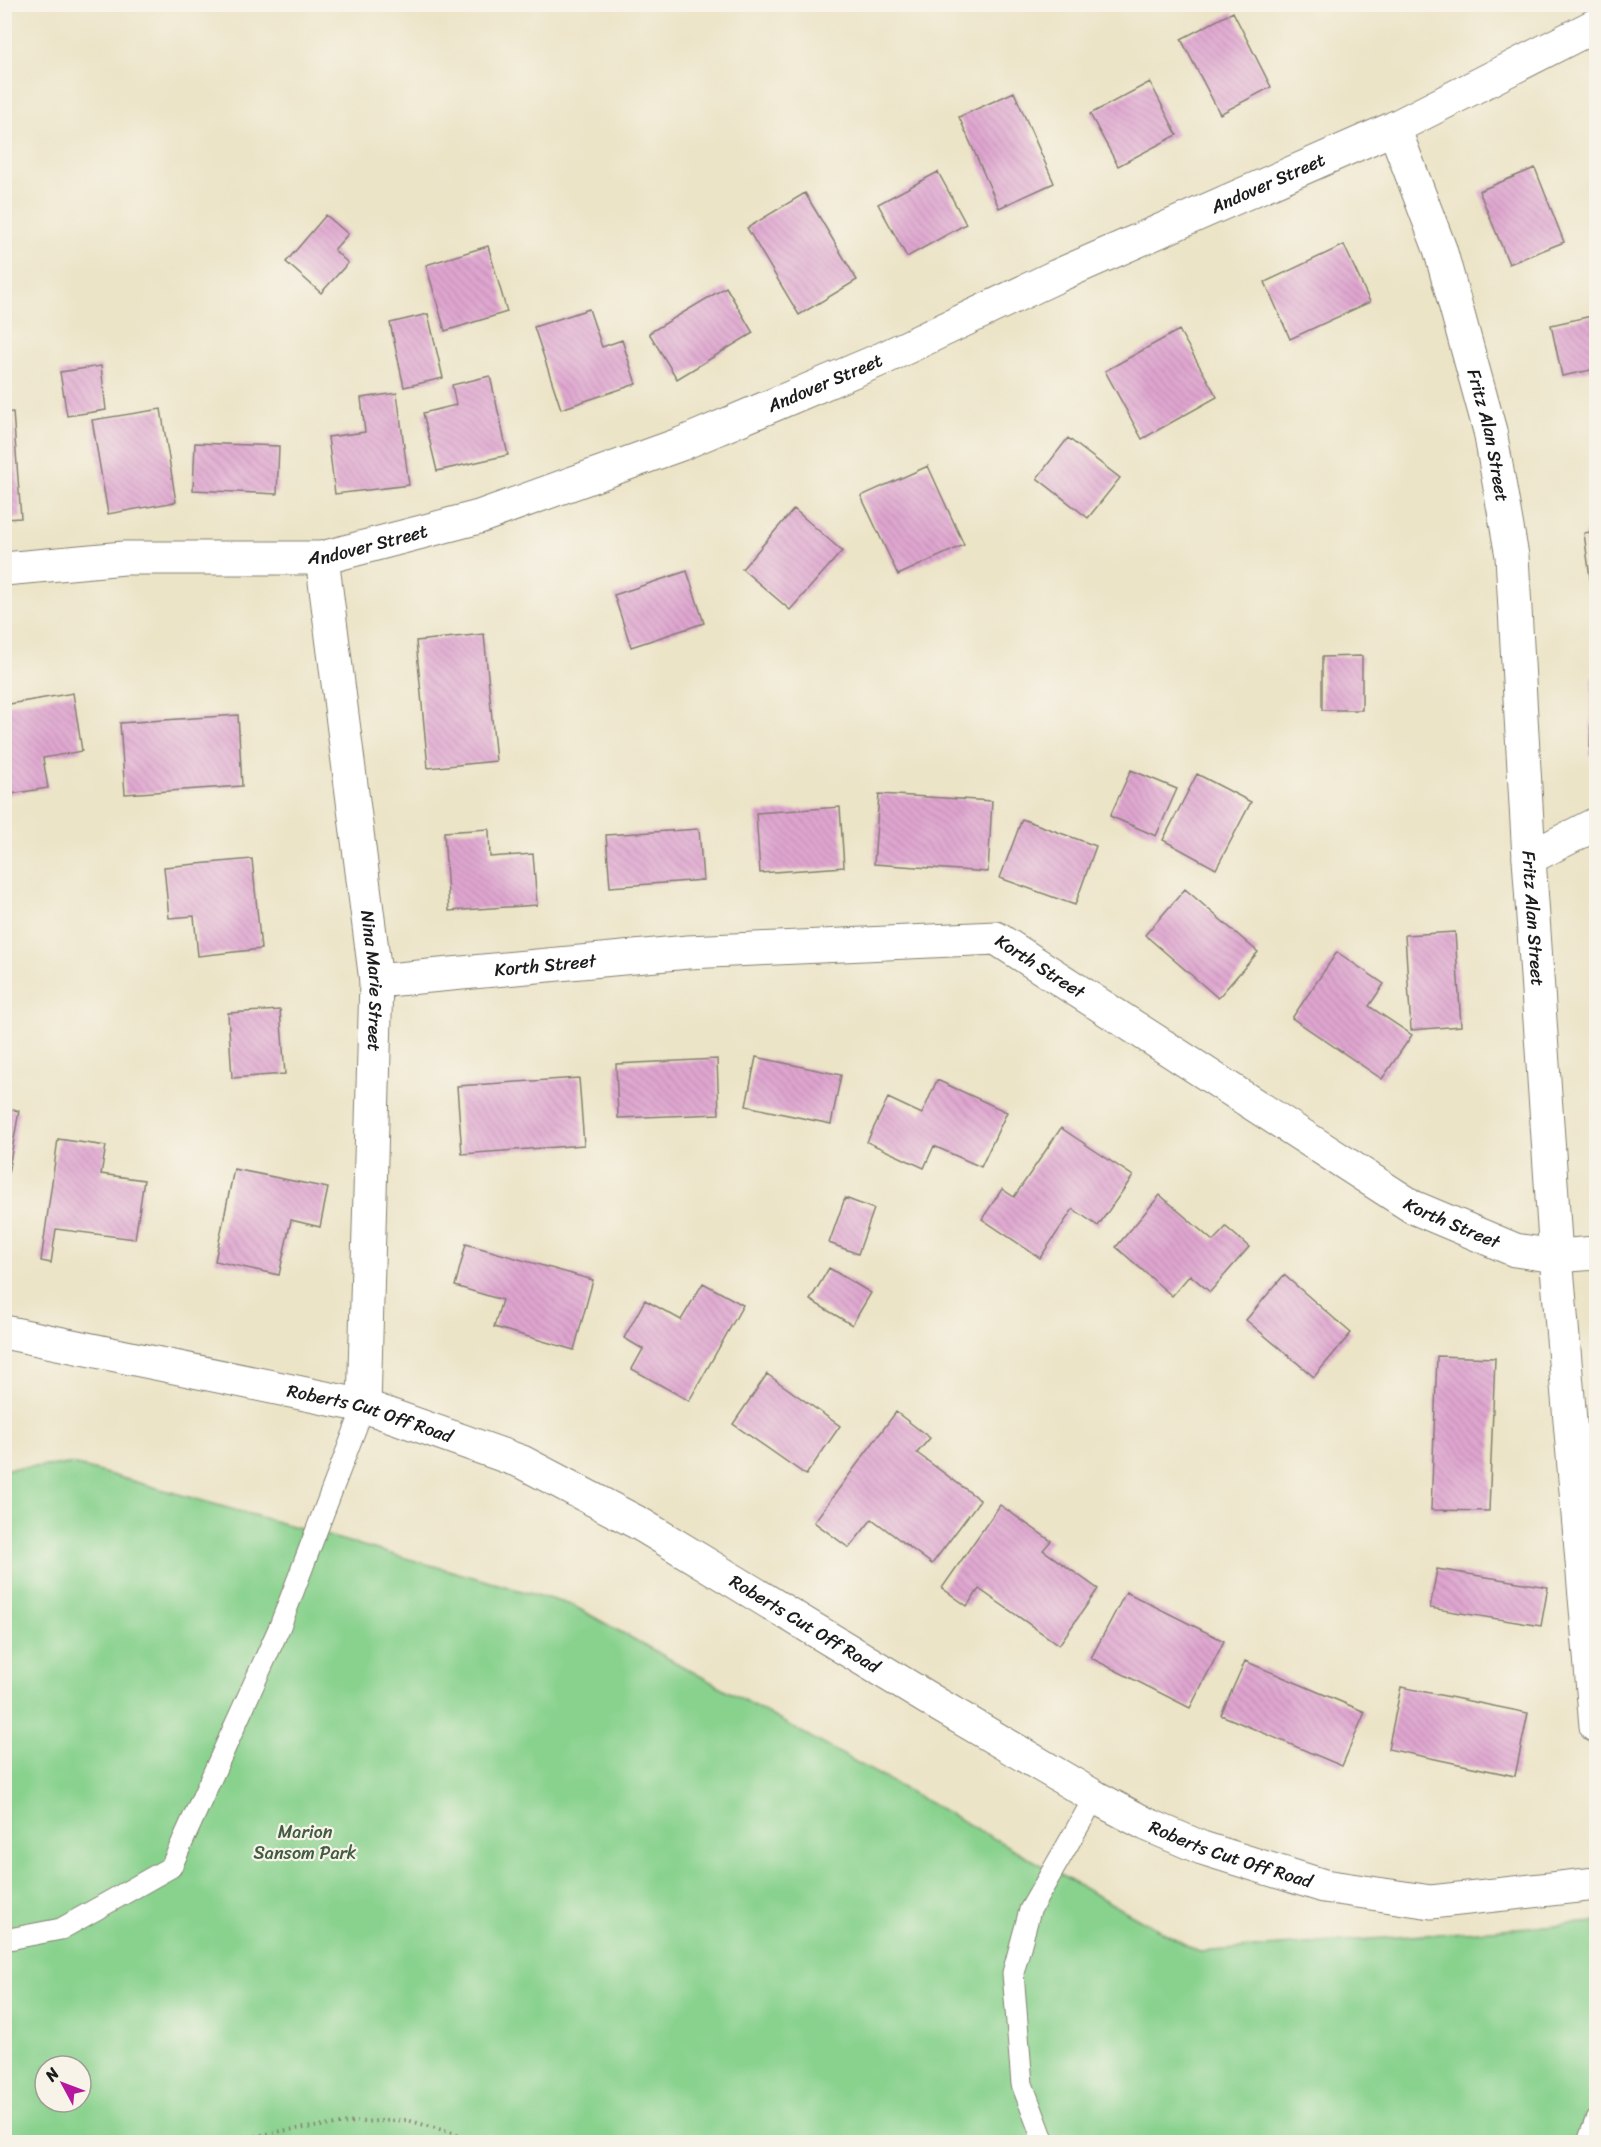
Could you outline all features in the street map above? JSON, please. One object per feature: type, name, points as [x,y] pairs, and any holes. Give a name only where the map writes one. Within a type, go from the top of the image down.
[{"type":"street","name":"Andover Street","points":[[4,569],[124,558],[322,558],[479,518],[681,444],[884,358],[1057,276],[1394,128],[1596,26]]},
{"type":"street","name":"Fritz Alan Street","points":[[1394,128],[1440,249],[1490,431],[1512,556],[1529,858],[1556,1256],[1596,1726]]},
{"type":"street","name":"Nina Marie Street","points":[[322,558],[376,981],[364,1406]]},
{"type":"street","points":[[1529,858],[1596,824]]},
{"type":"street","name":"Korth Street","points":[[376,981],[687,952],[996,938],[1413,1207],[1515,1250],[1556,1256],[1596,1252]]},
{"type":"street","name":"Roberts Cut Off Road","points":[[4,1332],[364,1406],[522,1462],[640,1524],[1095,1797],[1146,1824],[1202,1848],[1324,1886],[1431,1902],[1596,1884]]},
{"type":"lane","points":[[4,1940],[61,1929],[171,1867],[280,1626],[364,1406]]},
{"type":"lane","points":[[1044,2142],[1022,2084],[1013,1973],[1030,1910],[1095,1797]]},
{"type":"lane","points":[[1588,2142],[1596,2120]]},
{"type":"path","points":[[226,2142],[287,2130],[357,2122],[407,2120],[453,2133],[468,2142]]},
{"type":"green space","name":"Marion Sansom Park","points":[[72,1464],[572,1605],[1199,1952],[1596,1922],[1596,2142],[5,2142],[5,1469]]},
{"type":"building","points":[[1233,12],[1271,87],[1220,114],[1181,39]]},
{"type":"building","points":[[1150,82],[1177,135],[1118,166],[1090,114]]},
{"type":"building","points":[[1014,92],[1054,183],[999,208],[959,117]]},
{"type":"building","points":[[1535,168],[1564,242],[1509,264],[1479,191]]},
{"type":"building","points":[[938,172],[966,224],[907,257],[878,204]]},
{"type":"building","points":[[805,193],[857,280],[799,315],[747,228]]},
{"type":"building","points":[[326,215],[348,234],[334,250],[348,263],[321,293],[286,262]]},
{"type":"building","points":[[1344,245],[1370,302],[1290,339],[1265,282]]},
{"type":"building","points":[[488,246],[507,312],[445,331],[426,265]]},
{"type":"building","points":[[726,287],[753,333],[677,379],[649,333]]},
{"type":"building","points":[[589,309],[602,347],[622,340],[636,384],[561,409],[534,327]]},
{"type":"building","points":[[428,314],[443,378],[404,387],[390,323]]},
{"type":"building","points":[[1596,315],[1596,369],[1562,376],[1551,325]]},
{"type":"building","points":[[1179,330],[1217,397],[1142,439],[1105,371]]},
{"type":"building","points":[[101,366],[106,410],[67,416],[60,372]]},
{"type":"building","points":[[490,376],[508,455],[437,471],[423,413],[456,405],[452,385]]},
{"type":"building","points":[[397,393],[409,485],[335,494],[328,437],[365,432],[361,398]]},
{"type":"building","points":[[161,409],[176,502],[108,514],[92,420]]},
{"type":"building","points":[[13,412],[21,518],[4,519],[4,413]]},
{"type":"building","points":[[1068,438],[1120,478],[1088,518],[1037,478]]},
{"type":"building","points":[[195,443],[279,446],[277,494],[193,490]]},
{"type":"building","points":[[928,466],[964,545],[898,575],[861,496]]},
{"type":"building","points":[[794,509],[842,551],[790,610],[742,569]]},
{"type":"building","points":[[1596,531],[1596,584],[1591,585],[1584,533]]},
{"type":"building","points":[[687,571],[704,623],[631,647],[614,595]]},
{"type":"building","points":[[484,634],[496,761],[428,768],[416,641]]},
{"type":"building","points":[[1362,656],[1362,710],[1322,710],[1322,657]]},
{"type":"building","points":[[1592,677],[1596,677],[1596,755],[1590,755]]},
{"type":"building","points":[[73,693],[82,751],[43,758],[48,788],[4,795],[4,705]]},
{"type":"building","points":[[238,715],[242,786],[125,794],[120,723]]},
{"type":"building","points":[[1131,770],[1177,789],[1156,836],[1110,816]]},
{"type":"building","points":[[1197,774],[1251,802],[1216,869],[1163,840]]},
{"type":"building","points":[[879,794],[992,801],[988,872],[874,864]]},
{"type":"building","points":[[840,807],[844,867],[760,873],[756,813]]},
{"type":"building","points":[[1022,819],[1096,846],[1075,905],[1000,878]]},
{"type":"building","points":[[489,829],[490,857],[533,854],[537,905],[449,911],[444,832]]},
{"type":"building","points":[[699,829],[703,880],[610,887],[606,835]]},
{"type":"building","points":[[252,859],[261,949],[198,956],[194,916],[169,918],[164,867]]},
{"type":"building","points":[[1185,889],[1258,952],[1218,998],[1145,935]]},
{"type":"building","points":[[1455,932],[1461,1026],[1411,1030],[1405,935]]},
{"type":"building","points":[[1337,952],[1384,984],[1369,1006],[1412,1035],[1382,1079],[1292,1018]]},
{"type":"building","points":[[280,1010],[285,1074],[232,1078],[228,1013]]},
{"type":"building","points":[[756,1057],[841,1075],[831,1124],[746,1106]]},
{"type":"building","points":[[717,1059],[719,1114],[618,1118],[616,1064]]},
{"type":"building","points":[[579,1078],[584,1145],[462,1154],[457,1086]]},
{"type":"building","points":[[937,1080],[1007,1112],[981,1167],[934,1146],[924,1168],[867,1142],[888,1098],[922,1114]]},
{"type":"building","points":[[4,1108],[19,1111],[6,1185],[4,1185]]},
{"type":"building","points":[[1061,1128],[1133,1176],[1098,1226],[1073,1209],[1040,1258],[982,1219],[1002,1189],[1014,1197]]},
{"type":"building","points":[[58,1139],[106,1146],[101,1174],[144,1180],[135,1239],[56,1229],[51,1263],[41,1261]]},
{"type":"building","points":[[234,1169],[328,1188],[320,1227],[291,1220],[279,1275],[215,1261]]},
{"type":"building","points":[[1160,1195],[1213,1241],[1226,1227],[1249,1247],[1210,1292],[1190,1275],[1172,1296],[1116,1247]]},
{"type":"building","points":[[845,1198],[874,1209],[858,1254],[829,1243]]},
{"type":"building","points":[[466,1244],[593,1280],[574,1350],[494,1327],[502,1300],[455,1286]]},
{"type":"building","points":[[829,1268],[871,1293],[852,1325],[810,1300]]},
{"type":"building","points":[[1284,1275],[1351,1333],[1314,1377],[1246,1320]]},
{"type":"building","points":[[703,1283],[743,1305],[689,1401],[632,1369],[643,1349],[624,1338],[645,1300],[681,1320]]},
{"type":"building","points":[[1437,1356],[1495,1358],[1489,1511],[1431,1510]]},
{"type":"building","points":[[767,1374],[840,1426],[806,1475],[733,1424]]},
{"type":"building","points":[[896,1412],[930,1438],[917,1453],[980,1500],[932,1564],[872,1519],[849,1548],[814,1522]]},
{"type":"building","points":[[1000,1505],[1051,1541],[1043,1550],[1098,1589],[1059,1645],[979,1589],[967,1606],[942,1588]]},
{"type":"building","points":[[1437,1569],[1548,1587],[1541,1626],[1430,1608]]},
{"type":"building","points":[[1126,1592],[1224,1641],[1190,1708],[1091,1658]]},
{"type":"building","points":[[1245,1661],[1365,1712],[1342,1766],[1221,1715]]},
{"type":"building","points":[[1401,1687],[1528,1713],[1515,1776],[1388,1749]]}]
